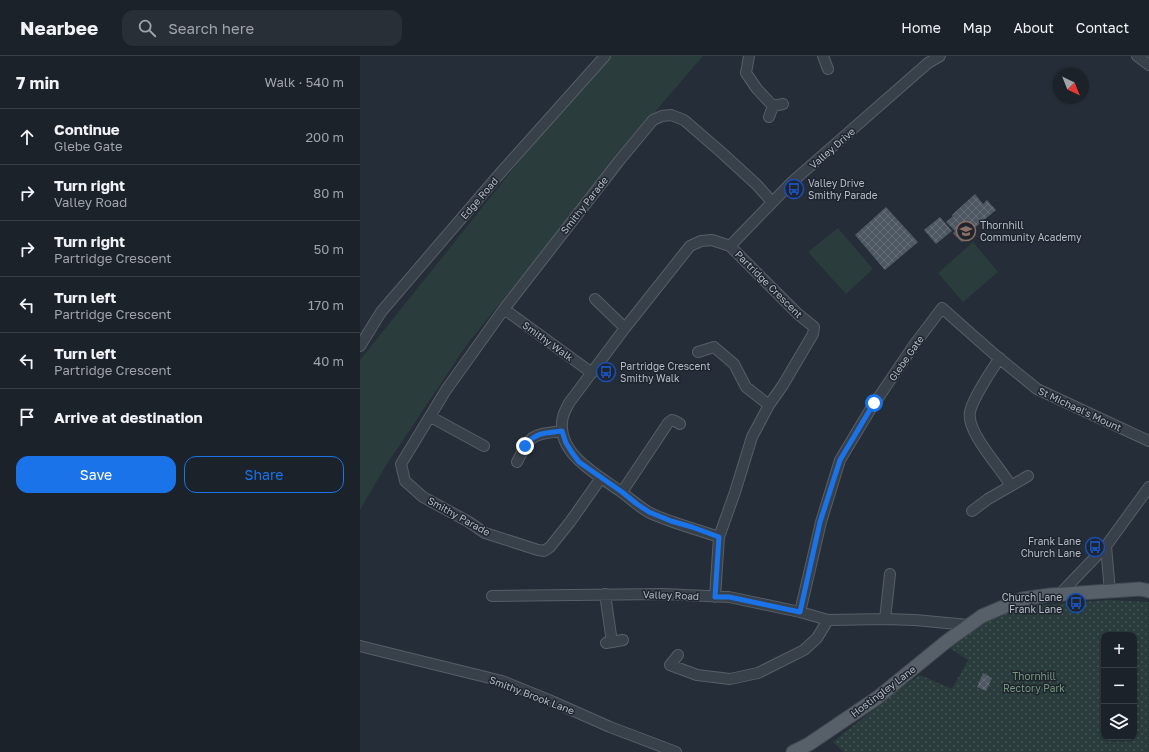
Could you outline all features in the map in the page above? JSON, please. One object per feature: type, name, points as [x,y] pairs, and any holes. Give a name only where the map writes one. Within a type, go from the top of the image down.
[{"type":"main road","name":"Hostingley Lane","points":[[793,752],[808,744],[877,698],[968,625],[982,616],[1022,599],[1140,589],[1149,591]]},
{"type":"street","name":"Edge Road","points":[[360,346],[381,312],[496,178],[605,56]]},
{"type":"street","points":[[749,56],[746,73],[757,89],[773,106]]},
{"type":"street","points":[[823,56],[828,69]]},
{"type":"street","name":"Valley Drive","points":[[730,246],[792,182],[922,68],[940,56]]},
{"type":"street","points":[[1137,56],[1149,65]]},
{"type":"street","points":[[773,106],[784,104]]},
{"type":"street","points":[[770,118],[773,106]]},
{"type":"street","name":"Smithy Parade","points":[[601,478],[558,538],[544,551],[485,533],[469,522],[423,497],[405,481],[402,464],[446,390],[504,309],[619,161],[653,120],[662,116],[672,115],[684,120],[757,185],[772,202]]},
{"type":"street","name":"Partridge Crescent","points":[[562,431],[562,422],[569,403],[625,328],[690,246],[701,241],[712,240],[730,246],[814,328],[813,334],[783,385],[769,405],[752,437],[719,537],[715,597]]},
{"type":"street","points":[[594,299],[625,328]]},
{"type":"street","name":"St Michael's Mount","points":[[942,308],[1037,389],[1149,442]]},
{"type":"street","name":"Glebe Gate","points":[[800,612],[820,522],[840,460],[870,410],[914,345],[942,308]]},
{"type":"street","name":"Smithy Walk","points":[[504,309],[592,373]]},
{"type":"street","points":[[698,352],[714,347],[734,364],[746,387],[769,405]]},
{"type":"street","points":[[1000,358],[972,405],[969,418],[977,436],[1011,486]]},
{"type":"street","points":[[431,417],[484,446]]},
{"type":"street","points":[[622,492],[666,426],[672,420],[680,424]]},
{"type":"street","points":[[517,462],[525,446],[534,436],[562,431],[566,443],[579,462],[637,504],[649,512],[671,521],[719,537]]},
{"type":"street","points":[[972,511],[988,499],[1028,476]]},
{"type":"street","points":[[1055,595],[1106,546],[1149,487]]},
{"type":"street","points":[[1106,546],[1110,592]]},
{"type":"street","points":[[885,619],[890,574]]},
{"type":"street","points":[[605,594],[609,642],[623,640]]},
{"type":"street","name":"Valley Road","points":[[492,596],[663,594],[729,597],[800,612],[828,620],[915,620],[968,625]]},
{"type":"street","points":[[678,655],[670,665],[697,675],[730,679],[737,678],[758,673],[804,650],[817,638],[828,620]]},
{"type":"street","name":"Smithy Brook Lane","points":[[360,646],[502,681],[599,722],[676,752]]},
{"type":"green space","points":[[611,56],[703,56],[617,156],[588,195],[468,343],[385,467],[360,510],[360,360],[549,124]]},
{"type":"green space","points":[[838,228],[873,269],[846,294],[808,252]]},
{"type":"green space","points":[[973,242],[998,272],[963,302],[938,273]]},
{"type":"green space","name":"Thornhill Rectory Park","points":[[1108,600],[1149,602],[1149,752],[844,752],[833,742],[898,690],[920,675],[952,689],[968,660],[950,648],[986,619],[1026,606]]},
{"type":"building","points":[[975,194],[983,204],[987,200],[996,210],[966,235],[967,237],[962,242],[953,233],[955,231],[946,222]]},
{"type":"building","points":[[886,207],[918,242],[885,270],[855,235]]},
{"type":"building","points":[[940,217],[952,231],[936,244],[924,230]]},
{"type":"building","points":[[983,673],[992,678],[986,691],[977,687]]},
{"type":"place","name":"Valley Drive Smithy Parade","points":[[794,189]]},
{"type":"place","name":"Thornhill Community Academy","points":[[966,231]]},
{"type":"place","name":"Partridge Crescent Smithy Walk","points":[[606,372]]},
{"type":"place","name":"Frank Lane Church Lane","points":[[1095,547]]},
{"type":"place","name":"Church Lane Frank Lane","points":[[1076,603]]},
{"type":"route","points":[[525,446],[534,436],[562,431],[566,443],[579,462],[637,504],[649,512],[671,521],[719,537],[715,597],[729,597],[800,612],[820,522],[840,460],[874,403]]}]
